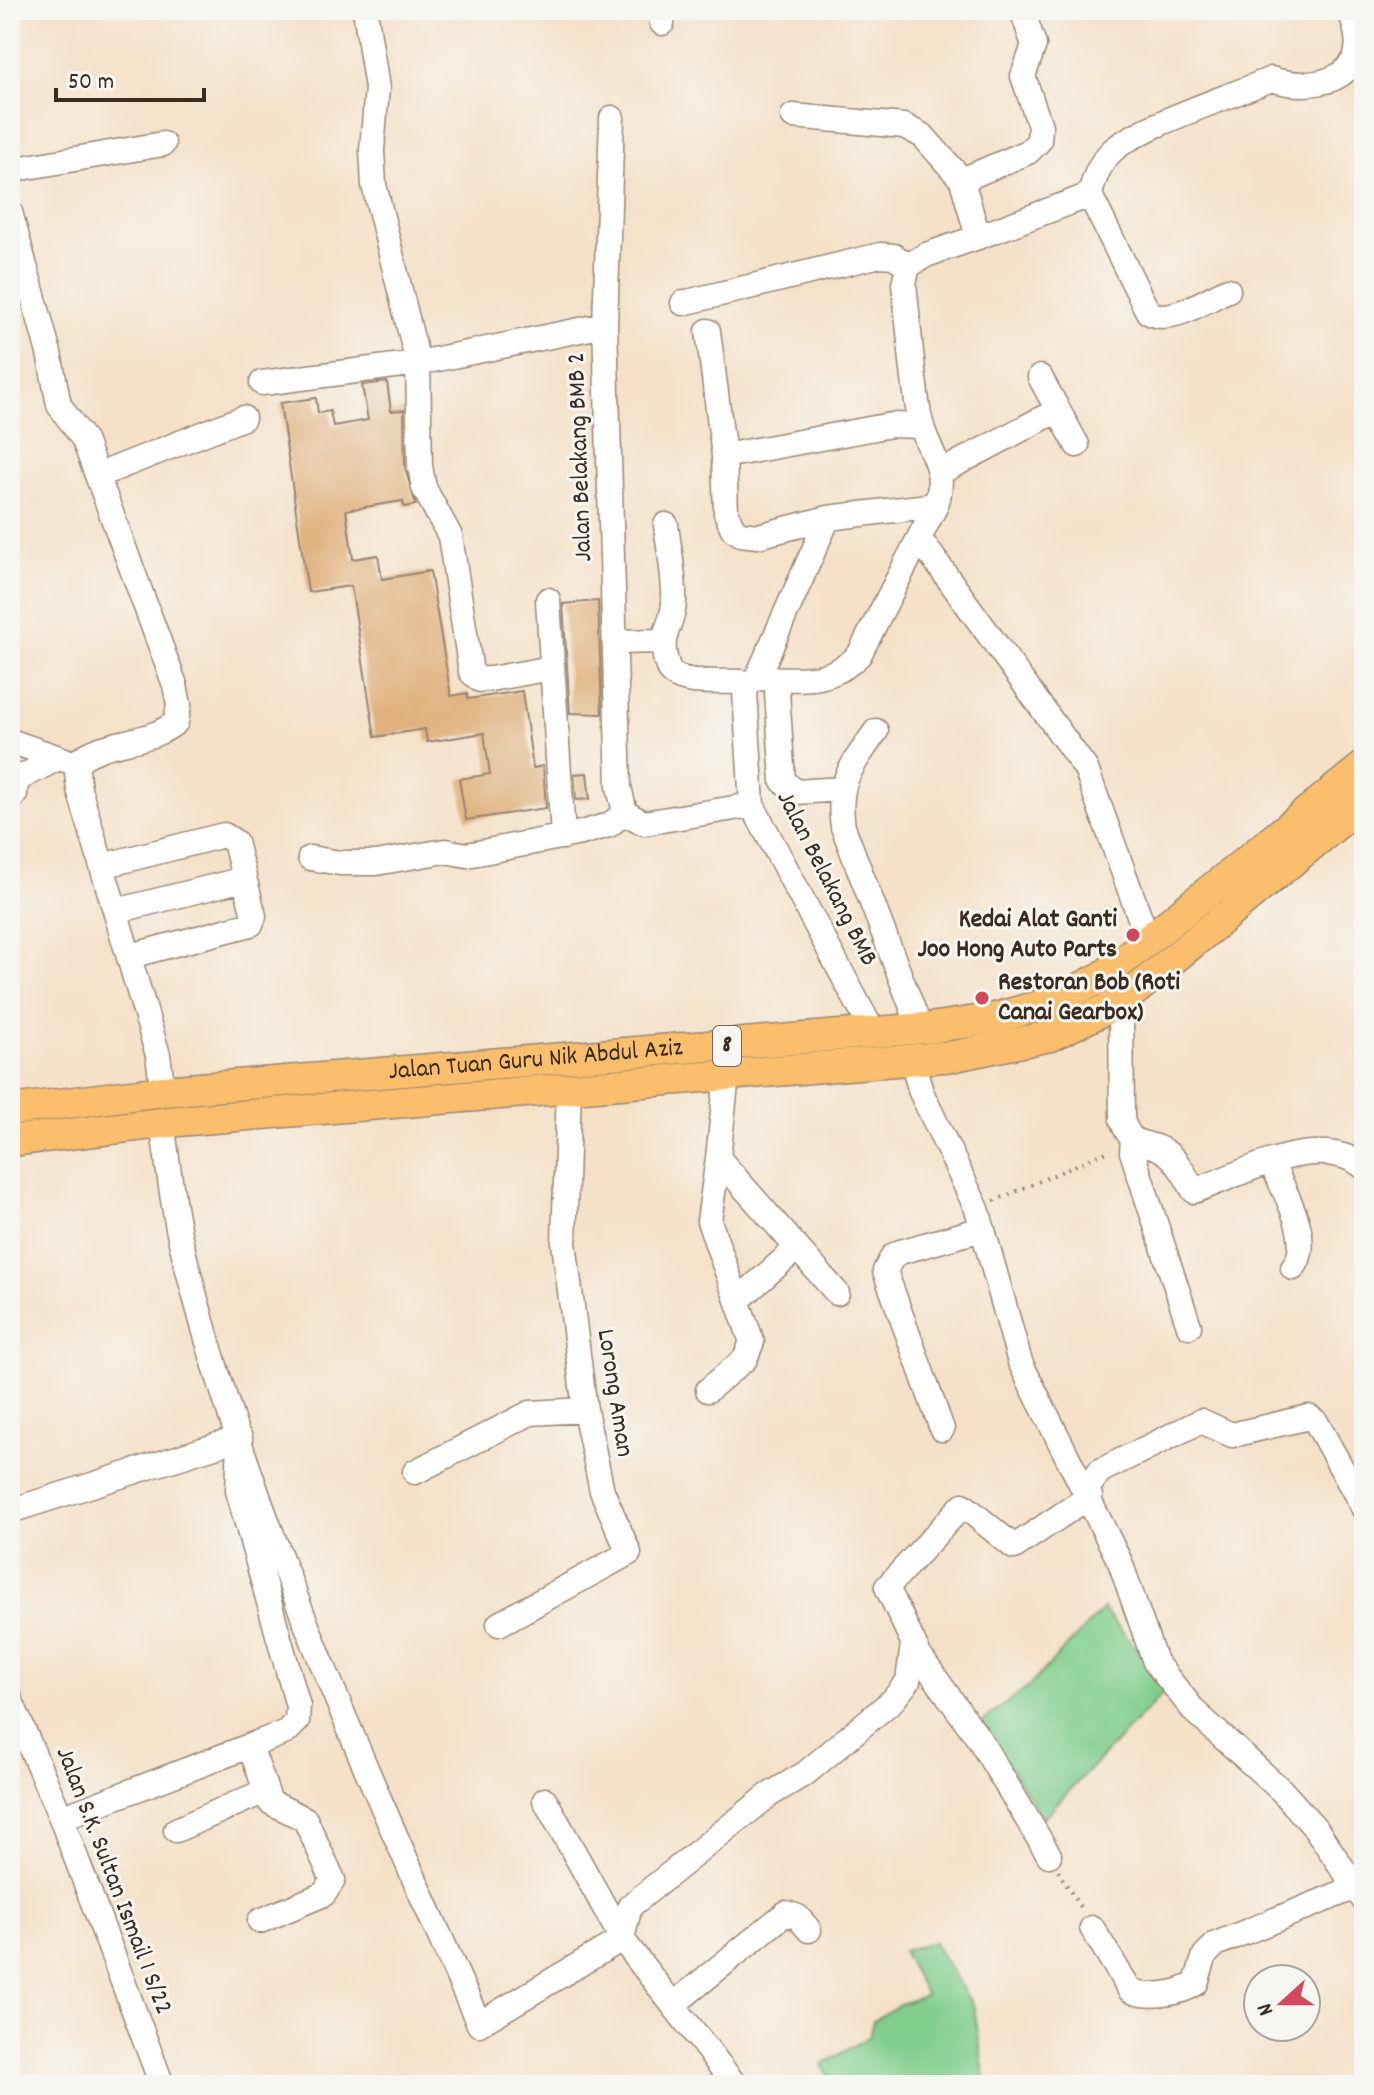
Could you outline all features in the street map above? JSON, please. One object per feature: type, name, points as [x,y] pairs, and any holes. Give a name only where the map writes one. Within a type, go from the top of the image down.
[{"type":"main road","name":"Jalan Tuan Guru Nik Abdul Aziz","points":[[10,1110],[163,1091],[400,1070],[643,1054],[995,1018],[1052,1002],[1102,977],[1364,766]]},
{"type":"main road","name":"Jalan Tuan Guru Nik Abdul Aziz","points":[[10,1141],[162,1123],[406,1101],[955,1056],[1050,1036],[1121,1002],[1364,802]]},
{"type":"main road","points":[[400,1070],[409,1076],[414,1088],[406,1101]]},
{"type":"street","points":[[365,10],[377,88],[372,150],[374,185],[418,363],[420,466],[424,488],[450,536],[471,672],[480,680],[552,668]]},
{"type":"street","points":[[962,180],[1028,152],[1039,141],[1040,126],[1023,76],[1034,45],[1022,10]]},
{"type":"street","points":[[1228,290],[1170,316],[1155,317],[1148,312],[1090,195],[1095,172],[1113,150],[1142,134],[1271,79],[1292,86],[1315,84],[1342,73],[1355,59],[1357,35],[1350,10]]},
{"type":"street","points":[[793,116],[904,126],[923,136],[962,180],[978,237]]},
{"type":"street","points":[[605,325],[612,118]]},
{"type":"street","points":[[10,170],[163,144]]},
{"type":"street","points":[[666,525],[674,605],[663,641],[669,670],[679,680],[824,678],[843,671],[859,655],[936,505],[942,484],[941,472],[922,426],[904,284],[908,266],[926,255],[1090,195]]},
{"type":"street","points":[[10,212],[49,353],[59,405],[84,440],[99,475],[175,685],[179,705],[176,722],[166,731],[94,750],[16,780],[15,794],[10,800]]},
{"type":"street","points":[[683,303],[885,254],[908,266]]},
{"type":"street","name":"Jalan Belakang BMB 2","points":[[262,383],[418,363],[605,325],[619,787],[625,813]]},
{"type":"street","points":[[708,331],[724,456],[726,513],[733,529],[741,534],[758,536],[828,518],[936,505]]},
{"type":"street","points":[[1040,377],[1077,445]]},
{"type":"street","points":[[941,472],[1058,410]]},
{"type":"street","points":[[99,475],[243,418]]},
{"type":"street","points":[[724,456],[891,425],[922,426]]},
{"type":"street","points":[[753,681],[828,518]]},
{"type":"street","points":[[919,538],[1086,769],[1148,940]]},
{"type":"street","points":[[548,600],[563,837]]},
{"type":"street","points":[[615,642],[663,641]]},
{"type":"street","name":"Jalan Belakang BMB","points":[[753,681],[745,692],[752,805],[873,1032]]},
{"type":"street","points":[[777,692],[783,781],[796,792],[842,789]]},
{"type":"street","points":[[876,731],[845,777],[839,801],[843,827],[920,1028]]},
{"type":"street","points":[[10,741],[67,760],[79,789],[130,956],[158,1055],[163,1091]]},
{"type":"street","points":[[310,858],[340,863],[376,863],[445,851],[467,855],[609,825],[625,813],[644,823],[752,805]]},
{"type":"street","points":[[102,866],[228,836],[235,842],[254,916],[251,924],[130,956]]},
{"type":"street","points":[[116,911],[244,879]]},
{"type":"street","points":[[1121,1002],[1122,1120],[1128,1136],[1167,1153],[1194,1191],[1322,1150],[1341,1154],[1364,1167]]},
{"type":"street","points":[[912,1060],[921,1092],[980,1219],[1020,1362],[1120,1562],[1155,1662],[1195,1712],[1282,1791],[1316,1829],[1360,1894],[1216,1944],[1205,1955],[1196,1983],[1184,1989],[1147,1995],[1136,1993],[1126,1985],[1092,1928]]},
{"type":"street","points":[[708,1390],[745,1359],[752,1348],[709,1221],[727,1075]]},
{"type":"street","name":"Lorong Aman","points":[[499,1624],[629,1553],[602,1491],[585,1410],[564,1243],[569,1088]]},
{"type":"street","points":[[162,1123],[180,1239],[240,1438],[337,1697],[479,2024],[622,1939],[630,1906],[769,1795],[806,1773],[893,1700],[910,1677],[913,1644]]},
{"type":"street","points":[[1133,1140],[1132,1152],[1189,1326]]},
{"type":"street","points":[[718,1158],[837,1293]]},
{"type":"street","points":[[1272,1164],[1300,1236],[1302,1250],[1293,1268]]},
{"type":"street","points":[[942,1429],[885,1271],[893,1256],[900,1252],[980,1219]]},
{"type":"street","points":[[738,1300],[797,1248]]},
{"type":"street","points":[[415,1472],[530,1413],[585,1410]]},
{"type":"street","points":[[1049,1855],[979,1739],[913,1644],[887,1587],[963,1505],[1014,1547],[1088,1493],[1100,1471],[1201,1421],[1232,1435],[1309,1417],[1316,1422],[1364,1509]]},
{"type":"street","points":[[10,1511],[240,1438]]},
{"type":"street","points":[[61,1818],[293,1728],[299,1714],[238,1491],[240,1438]]},
{"type":"street","name":"Jalan S.K. Sultan Ismail 1 S/22","points":[[10,1699],[61,1818],[162,2085]]},
{"type":"street","points":[[250,1746],[273,1805],[305,1819],[333,1880],[324,1894],[260,1921]]},
{"type":"street","points":[[176,1830],[265,1791]]},
{"type":"street","points":[[545,1800],[622,1939],[735,2085]]},
{"type":"street","points":[[674,2004],[786,1913],[798,1917],[809,1930]]},
{"type":"path","points":[[980,1219],[1133,1140]]},
{"type":"path","points":[[1049,1855],[1092,1928]]},
{"type":"green space","points":[[1103,1609],[1169,1687],[1043,1818],[981,1723],[1031,1684]]},
{"type":"green space","points":[[933,1942],[974,2007],[985,2081],[970,2086],[944,2078],[930,2085],[834,2085],[822,2065],[870,2036],[873,2021],[900,2004],[926,1995],[902,1951]]},
{"type":"building","points":[[387,382],[391,411],[404,410],[405,468],[416,505],[404,507],[403,501],[346,510],[353,559],[378,555],[382,579],[430,571],[451,696],[467,693],[468,699],[522,691],[533,768],[543,766],[546,808],[466,820],[459,779],[490,774],[484,733],[427,742],[425,729],[375,737],[351,586],[308,592],[280,403],[316,398],[318,413],[330,411],[333,426],[368,420],[362,385]]},
{"type":"building","points":[[598,601],[602,714],[570,713],[563,604]]},
{"type":"building","points":[[587,773],[590,799],[576,800],[574,774]]},
{"type":"place","name":"Kedai Alat Ganti Joo Hong Auto Parts","points":[[1133,935]]},
{"type":"place","name":"Restoran Bob (Roti Canai Gearbox)","points":[[982,998]]}]
